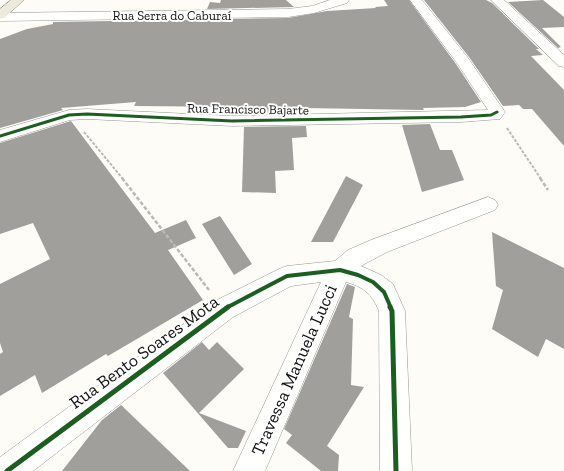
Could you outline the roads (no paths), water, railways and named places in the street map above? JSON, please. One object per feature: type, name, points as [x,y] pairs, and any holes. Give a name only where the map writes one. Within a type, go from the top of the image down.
[{"type":"main road","points":[[0,16],[18,0]]},
{"type":"street","name":"Rua Serra do Caburaí","points":[[0,16],[280,14],[314,9],[343,0]]},
{"type":"street","name":"Rua Francisco Bajarte","points":[[0,136],[69,116],[87,114],[232,120],[318,120],[491,116],[497,112],[463,61],[416,0]]},
{"type":"street","points":[[497,0],[564,63]]},
{"type":"street","points":[[340,270],[356,257],[379,246],[488,205]]},
{"type":"street","name":"Rua Bento Soares Mota","points":[[7,471],[224,309],[287,276],[340,270],[358,275],[373,282],[384,292],[392,311],[396,471]]},
{"type":"street","name":"Travessa Manuela Lucci","points":[[249,471],[329,290],[340,270]]}]
